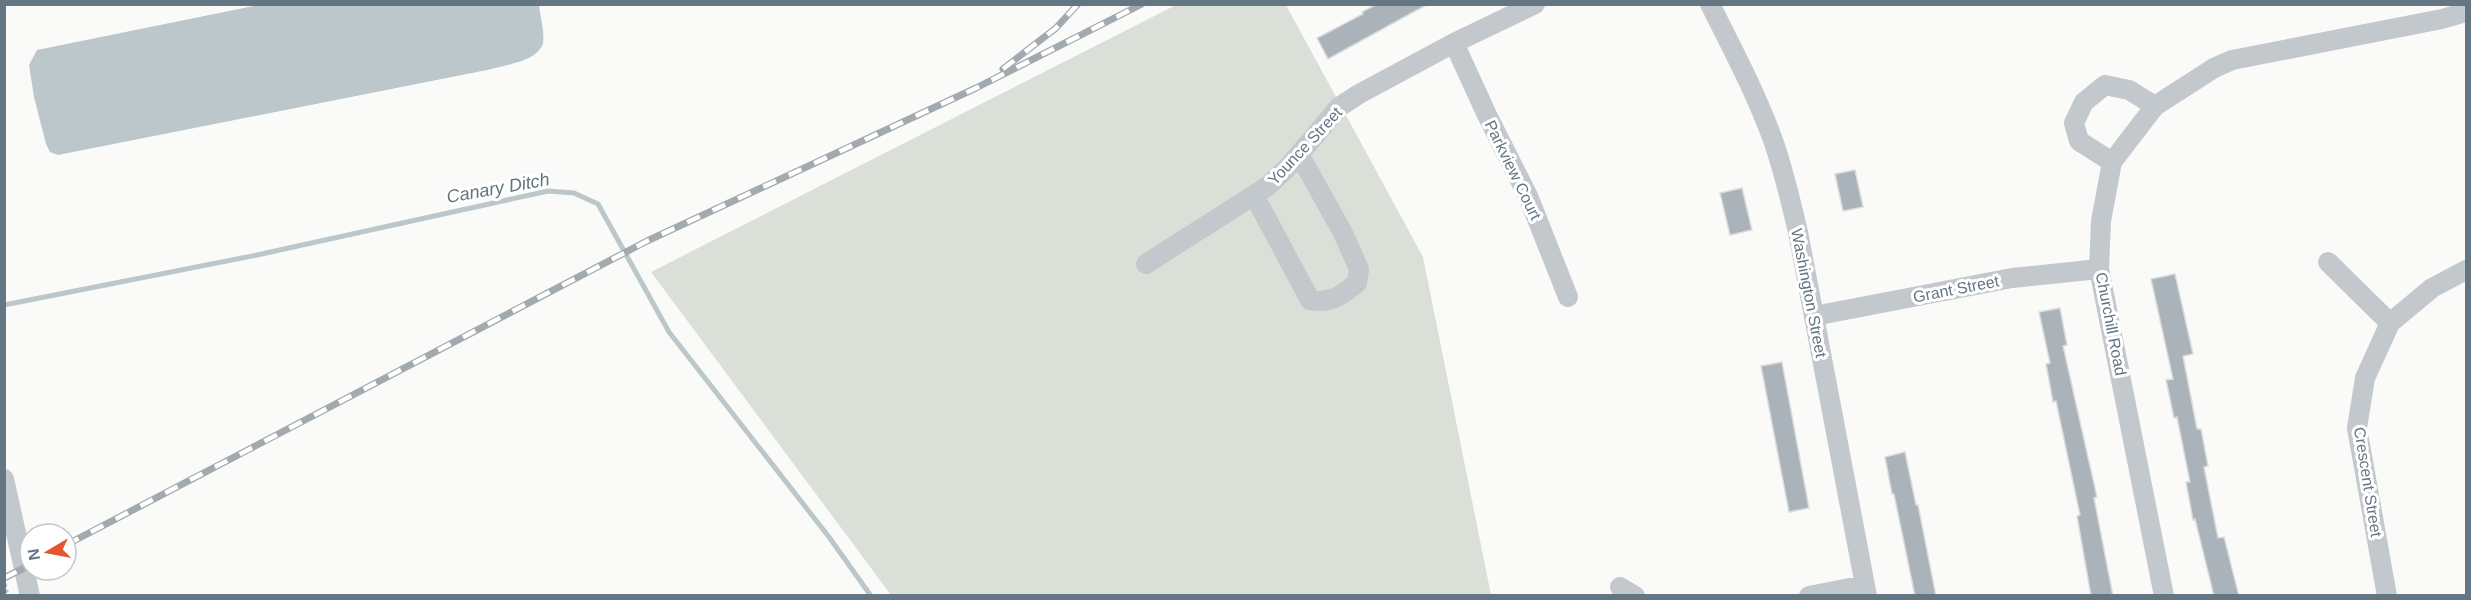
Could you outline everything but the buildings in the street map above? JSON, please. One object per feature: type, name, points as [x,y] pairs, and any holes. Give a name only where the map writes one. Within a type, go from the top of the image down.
[{"type":"street","name":"Younce Street","points":[[1146,264],[1268,186],[1339,107],[1359,94],[1534,4]]},
{"type":"street","name":"Washington Street","points":[[1710,4],[1755,96],[1774,143],[1795,220],[1866,590]]},
{"type":"street","name":"Churchill Road","points":[[2164,596],[2099,269],[2101,220],[2112,162],[2155,106],[2214,68],[2232,60],[2466,12]]},
{"type":"street","name":"Parkview Court","points":[[1454,44],[1528,196],[1568,297]]},
{"type":"street","points":[[2112,162],[2079,141],[2074,123],[2084,102],[2105,85],[2130,90],[2155,106]]},
{"type":"street","points":[[1254,195],[1310,300],[1321,302],[1337,299],[1357,283],[1359,269],[1343,233],[1299,154]]},
{"type":"street","points":[[2328,262],[2390,323]]},
{"type":"street","name":"Grant Street","points":[[1814,316],[2012,278],[2099,269]]},
{"type":"street","name":"Crescent Street","points":[[2387,596],[2356,428],[2365,378],[2390,323],[2432,288],[2466,270]]},
{"type":"street","points":[[4,479],[30,596]]},
{"type":"street","points":[[1809,596],[1866,590]]},
{"type":"path","points":[[4,578],[8,596]]},
{"type":"shaded area","points":[[258,5],[539,5],[543,43],[534,55],[527,59],[487,70],[58,155],[50,152],[34,97],[29,65],[37,50]]},
{"type":"shaded area","points":[[1176,5],[1286,5],[1423,257],[1491,595],[891,595],[651,272]]},
{"type":"waterway","name":"Canary Ditch","points":[[4,305],[257,255],[548,191],[574,193],[598,204],[669,332],[829,537],[871,596]]},
{"type":"railway","points":[[1003,69],[1056,28],[1078,4]]},
{"type":"railway","points":[[78,539],[647,241],[976,88],[1142,4]]},
{"type":"railway","points":[[4,578],[18,571]]}]
